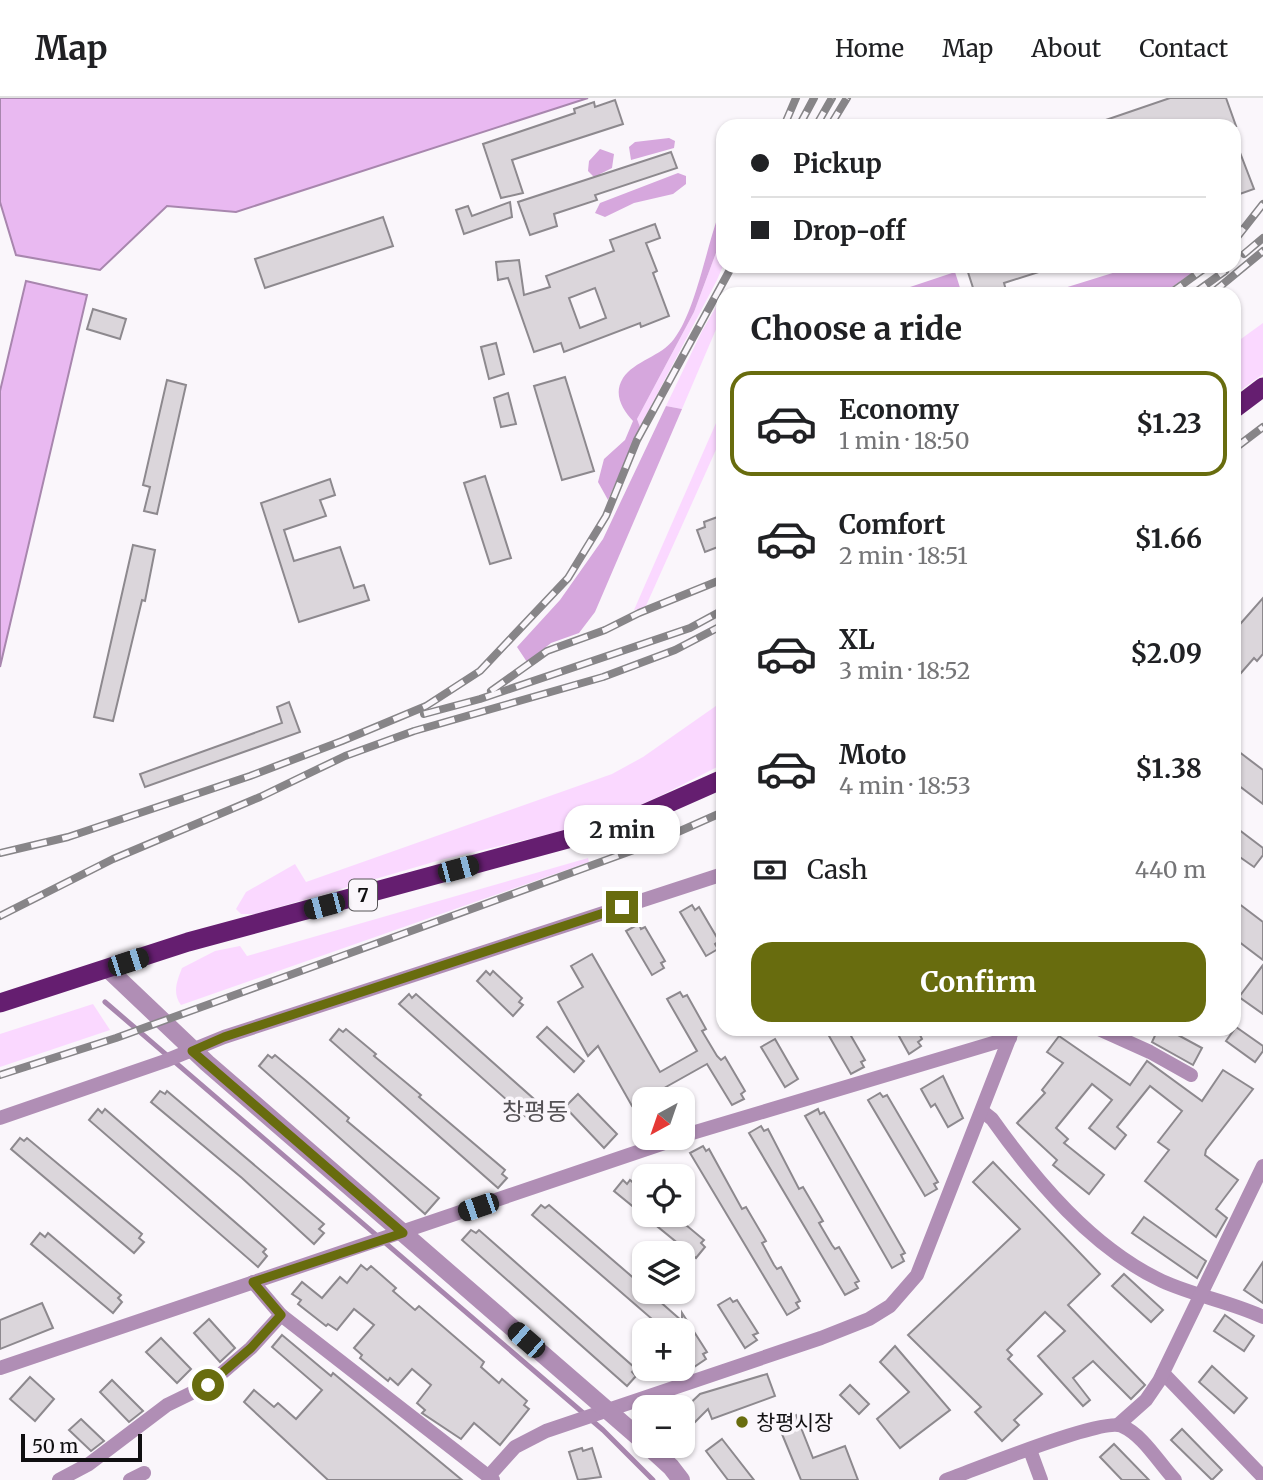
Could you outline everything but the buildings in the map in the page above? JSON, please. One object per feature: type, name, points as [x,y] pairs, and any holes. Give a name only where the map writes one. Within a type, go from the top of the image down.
[{"type":"highway","points":[[1241,404],[1263,387]]},
{"type":"highway","name":"7","points":[[0,1003],[188,942],[619,825],[716,782]]},
{"type":"street","points":[[0,1118],[178,1056],[224,1037],[716,876]]},
{"type":"street","points":[[108,969],[178,1056],[403,1233],[593,1415],[632,1436]]},
{"type":"street","points":[[695,1132],[1005,1036]]},
{"type":"street","points":[[253,1282],[281,1315],[491,1478],[515,1447],[546,1431],[821,1338],[869,1319],[890,1306],[917,1275],[1010,1036]]},
{"type":"street","points":[[1115,1036],[1191,1075]]},
{"type":"street","points":[[982,1111],[992,1119],[1041,1181],[1104,1243],[1158,1279],[1201,1297],[1263,1317]]},
{"type":"street","points":[[0,1368],[642,1150]]},
{"type":"street","points":[[947,1480],[1091,1428],[1119,1424],[1146,1400],[1163,1373],[1201,1297],[1263,1166]]},
{"type":"street","points":[[59,1480],[89,1465],[167,1405],[208,1385],[251,1348],[281,1315]]},
{"type":"street","points":[[1163,1373],[1263,1477]]},
{"type":"street","points":[[1119,1424],[1132,1432],[1175,1480]]},
{"type":"street","points":[[1030,1450],[1041,1480]]},
{"type":"street","points":[[661,1458],[681,1480]]},
{"type":"street","points":[[130,1480],[144,1473]]},
{"type":"shaded area","points":[[0,98],[588,98],[236,212],[167,206],[100,270],[16,255],[0,202]]},
{"type":"shaded area","points":[[669,138],[675,141],[674,148],[631,160],[629,147],[635,142]]},
{"type":"shaded area","points":[[600,149],[614,154],[612,168],[600,174],[598,181],[588,171],[589,161]]},
{"type":"shaded area","points":[[678,173],[686,176],[686,184],[673,194],[634,203],[605,217],[595,213],[600,203]]},
{"type":"shaded area","points":[[716,224],[716,253],[694,312],[637,419],[640,427],[608,500],[598,482],[604,459],[625,440],[633,421],[620,401],[620,384],[634,367],[663,350],[674,339],[689,310]]},
{"type":"shaded area","points":[[716,253],[716,273],[720,273],[717,280],[640,427],[637,419],[694,312]]},
{"type":"shaded area","points":[[955,273],[960,287],[910,287]]},
{"type":"shaded area","points":[[1113,273],[1192,273],[1172,287],[1068,287]]},
{"type":"shaded area","points":[[26,281],[87,295],[0,667],[0,391]]},
{"type":"shaded area","points":[[716,307],[716,329],[682,409],[666,406]]},
{"type":"shaded area","points":[[1263,323],[1263,374],[1241,390],[1241,339]]},
{"type":"shaded area","points":[[666,406],[682,409],[595,612],[579,633],[551,643],[527,662],[517,647],[560,600],[603,539]]},
{"type":"shaded area","points":[[716,423],[716,450],[645,608],[634,610]]},
{"type":"shaded area","points":[[716,706],[716,768],[618,815],[437,861],[255,914],[241,914],[236,909],[246,892],[295,864],[306,882],[612,774],[643,757]]},
{"type":"shaded area","points":[[588,858],[589,862],[181,1005],[177,996],[177,982],[182,968],[215,951],[240,946],[247,956]]},
{"type":"shaded area","points":[[93,1004],[110,1030],[0,1067],[0,1034]]},
{"type":"waterway","points":[[105,1002],[603,1430],[653,1480]]},
{"type":"railway","points":[[787,119],[796,98]]},
{"type":"railway","points":[[803,119],[814,98]]},
{"type":"railway","points":[[820,119],[832,98]]},
{"type":"railway","points":[[834,119],[847,98]]},
{"type":"railway","points":[[1241,232],[1263,204]]},
{"type":"railway","points":[[1244,254],[1263,238]]},
{"type":"railway","points":[[1241,269],[1263,251]]},
{"type":"railway","points":[[721,287],[728,273]]},
{"type":"railway","points":[[1179,287],[1198,273]]},
{"type":"railway","points":[[1203,287],[1222,273]]},
{"type":"railway","points":[[1219,287],[1236,273]]},
{"type":"railway","points":[[0,853],[68,837],[250,776],[426,706],[480,671],[568,578],[606,516],[637,440],[716,295]]},
{"type":"railway","points":[[1241,444],[1263,427]]},
{"type":"railway","points":[[491,691],[547,651],[605,630],[716,582]]},
{"type":"railway","points":[[424,714],[480,699],[690,628],[716,614]]},
{"type":"railway","points":[[0,916],[113,859],[260,797],[345,756],[414,731],[603,677],[675,650],[716,629]]},
{"type":"railway","points":[[0,1075],[116,1038],[653,843],[716,815]]},
{"type":"place","name":"창평시장","points":[[742,1422]]},
{"type":"district","name":"창평동","points":[[535,1111]]},
{"type":"route","points":[[208,1385],[251,1348],[281,1315],[253,1282],[403,1233],[192,1051],[224,1037],[622,907]]}]
